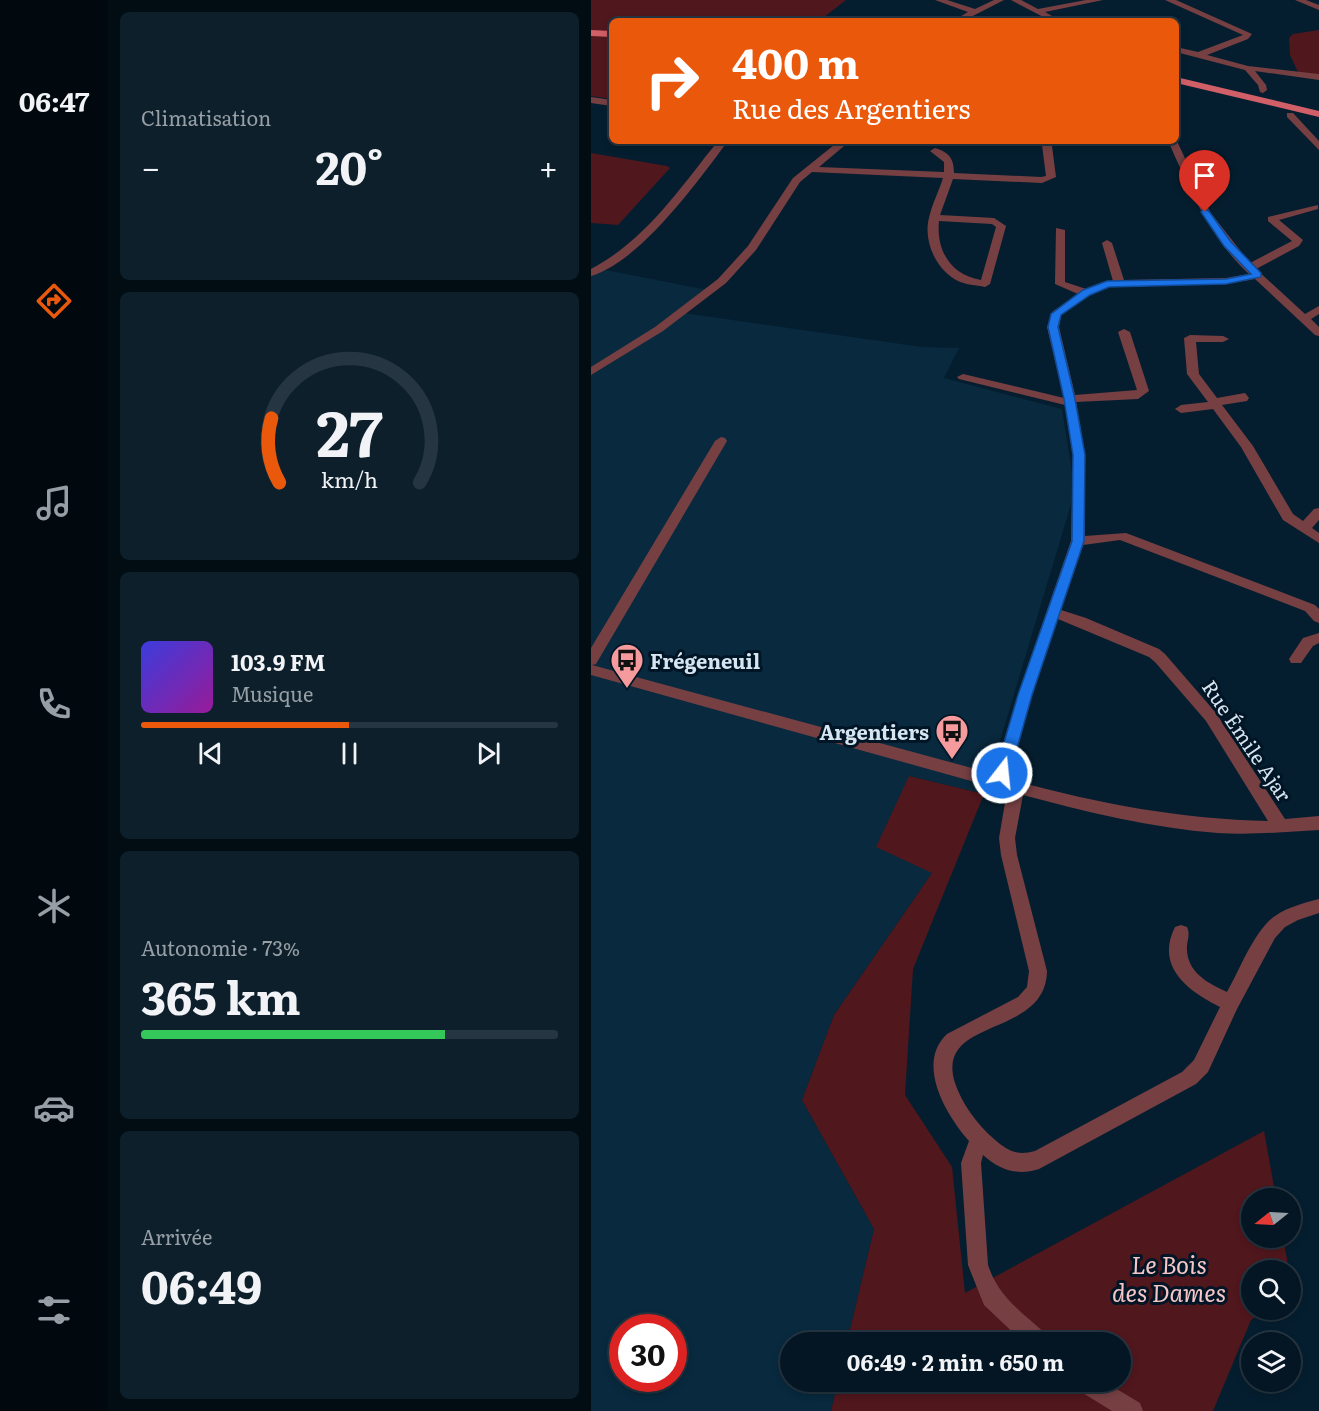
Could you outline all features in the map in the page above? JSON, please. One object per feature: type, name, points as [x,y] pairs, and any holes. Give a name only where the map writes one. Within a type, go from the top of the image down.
[{"type":"main road","points":[[591,35],[609,36]]},
{"type":"main road","points":[[1179,79],[1304,111],[1319,112]]},
{"type":"main road","points":[[1179,79],[1319,112]]},
{"type":"street","points":[[939,0],[975,12]]},
{"type":"street","points":[[963,18],[1000,0]]},
{"type":"street","points":[[1015,0],[1051,18]]},
{"type":"street","points":[[1038,11],[1099,0]]},
{"type":"street","points":[[1169,0],[1248,34],[1201,54]]},
{"type":"street","points":[[1299,0],[1319,8]]},
{"type":"street","points":[[1179,50],[1248,68],[1319,77]]},
{"type":"street","points":[[1248,68],[1263,90]]},
{"type":"street","points":[[591,100],[609,103]]},
{"type":"street","points":[[1279,105],[1319,147]]},
{"type":"street","points":[[1290,115],[1304,111]]},
{"type":"street","points":[[591,273],[618,259],[641,240],[721,144]]},
{"type":"street","points":[[591,372],[659,328],[722,281],[751,248],[796,180],[841,144]]},
{"type":"street","points":[[811,169],[1042,180],[1051,177],[1048,144]]},
{"type":"street","points":[[1174,144],[1205,212],[1217,231],[1254,272],[1319,333]]},
{"type":"street","points":[[935,151],[941,153],[949,161],[949,176],[935,218],[932,231],[936,251],[946,266],[962,279],[985,284],[1001,226],[994,221],[935,218]]},
{"type":"street","points":[[1318,207],[1272,219],[1298,240],[1254,272],[1226,281],[1119,283],[1099,286],[1086,292],[1056,314],[1053,327],[1070,401],[1079,455],[1078,541],[1025,695],[1008,785],[1009,855],[1038,971],[1038,987],[1025,1003],[959,1037],[949,1045],[944,1057],[943,1078],[950,1100],[981,1141],[1008,1161],[1020,1164],[1039,1159],[1189,1078],[1201,1066],[1231,1003],[1269,933],[1279,922],[1293,914],[1319,906]]},
{"type":"street","points":[[1060,230],[1060,284],[1086,292]]},
{"type":"street","points":[[1107,243],[1119,283]]},
{"type":"street","points":[[1304,319],[1319,309]]},
{"type":"street","points":[[963,376],[1070,401],[1138,395],[1143,391],[1124,332]]},
{"type":"street","points":[[1223,339],[1190,338],[1193,374],[1247,446],[1288,517],[1319,539]]},
{"type":"street","points":[[1217,405],[1218,401],[1243,398],[1241,395]]},
{"type":"street","points":[[1181,408],[1217,405]]},
{"type":"street","points":[[591,660],[721,441]]},
{"type":"street","points":[[1304,528],[1319,512]]},
{"type":"street","points":[[1078,541],[1121,536],[1310,608],[1319,618]]},
{"type":"street","name":"Rue Émile Ajar","points":[[1053,612],[1123,639],[1160,658],[1211,717],[1281,827]]},
{"type":"street","points":[[1296,659],[1308,642],[1319,638]]},
{"type":"street","points":[[591,670],[1008,785],[1120,813],[1190,824],[1239,828],[1281,827],[1319,822]]},
{"type":"street","points":[[1181,932],[1177,945],[1178,959],[1185,975],[1203,989],[1231,1003]]},
{"type":"street","points":[[981,1141],[974,1151],[971,1163],[978,1265],[991,1298],[1027,1332]]},
{"type":"street","points":[[1102,1392],[1132,1411]]},
{"type":"shaded area","points":[[601,269],[712,291],[683,313],[922,347],[959,348],[944,378],[1062,409],[1075,491],[984,794],[909,776],[932,873],[834,1015],[802,1100],[874,1229],[849,1332],[780,1332],[780,1392],[836,1392],[831,1411],[591,1411],[591,273]]},
{"type":"green space","points":[[591,0],[846,0],[823,18],[609,18],[609,99],[591,96]]},
{"type":"green space","points":[[1319,30],[1319,75],[1298,72],[1290,55],[1289,38],[1293,34]]},
{"type":"green space","points":[[591,153],[670,168],[618,225],[591,223]]},
{"type":"green space","name":"Le Bois des Dames","points":[[909,776],[984,794],[913,969],[905,1095],[952,1167],[965,1293],[1264,1131],[1274,1188],[1241,1188],[1241,1248],[1285,1248],[1287,1260],[1241,1260],[1241,1320],[1251,1320],[1246,1332],[1241,1332],[1241,1344],[1213,1411],[831,1411],[836,1392],[1131,1392],[1131,1332],[849,1332],[874,1229],[802,1100],[834,1015],[932,873],[876,847]]},
{"type":"place","name":"Frégeneuil","points":[[627,689]]},
{"type":"place","name":"Argentiers","points":[[952,760]]},
{"type":"route","points":[[1002,773],[1025,695],[1078,541],[1079,455],[1070,399],[1053,327],[1056,314],[1086,292],[1107,284],[1226,281],[1258,275],[1249,268],[1217,231],[1205,212]]}]
